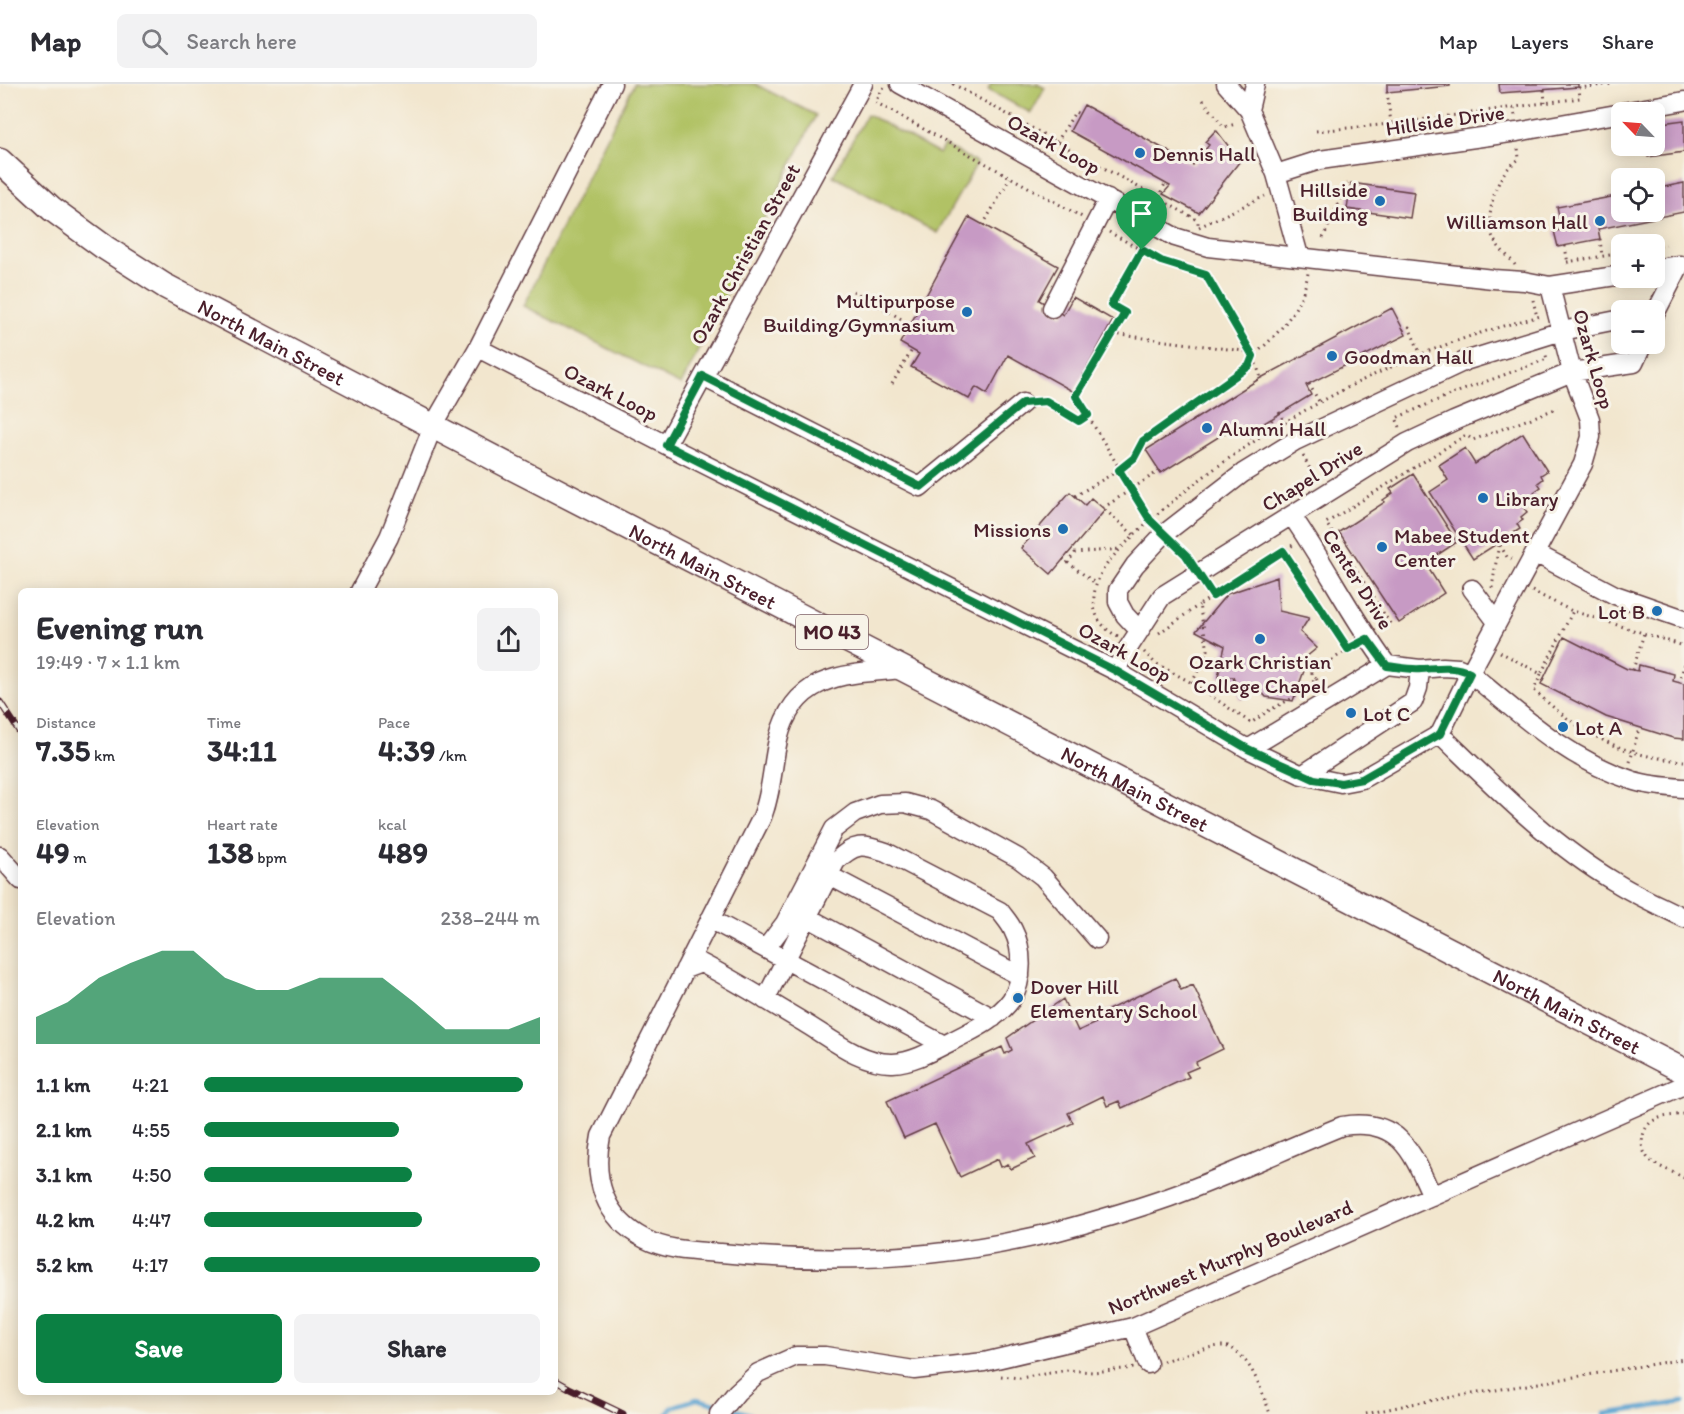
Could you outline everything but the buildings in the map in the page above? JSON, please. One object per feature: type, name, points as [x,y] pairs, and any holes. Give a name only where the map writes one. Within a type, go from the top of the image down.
[{"type":"main road","name":"North Main Street","points":[[0,161],[52,209],[104,247],[165,286],[1684,1071]]},
{"type":"street","points":[[362,588],[389,537],[433,426],[478,348],[612,84]]},
{"type":"street","name":"Ozark Christian Street","points":[[666,445],[863,84]]},
{"type":"street","name":"Ozark Loop","points":[[478,348],[1116,671],[1248,749],[1302,775],[1341,783],[1362,779],[1440,734],[1517,584],[1583,464],[1591,437],[1590,419],[1572,372],[1550,286],[1524,281],[1304,264],[1208,247],[1175,237],[900,84]]},
{"type":"street","points":[[1226,84],[1275,174],[1304,264]]},
{"type":"street","points":[[1245,116],[1255,84]]},
{"type":"street","name":"Hillside Drive","points":[[1665,105],[1684,101]]},
{"type":"street","name":"Hillside Drive","points":[[1275,174],[1320,160],[1517,132],[1611,115]]},
{"type":"street","points":[[1052,308],[1108,199]]},
{"type":"street","points":[[1662,300],[1680,265],[1665,267]]},
{"type":"street","points":[[1550,286],[1611,277]]},
{"type":"street","points":[[1145,634],[1125,615],[1118,602],[1118,590],[1135,565],[1164,534],[1243,473],[1295,441],[1465,361],[1562,332],[1611,321]]},
{"type":"street","name":"Chapel Drive","points":[[1116,671],[1123,656],[1145,634],[1162,596],[1407,443],[1572,372],[1634,363],[1638,354]]},
{"type":"street","points":[[703,376],[921,487],[1023,403]]},
{"type":"street","name":"Center Drive","points":[[1292,516],[1367,639],[1387,666]]},
{"type":"street","points":[[1531,558],[1615,595],[1684,619]]},
{"type":"street","points":[[1473,589],[1497,622]]},
{"type":"street","points":[[1248,749],[1387,666],[1420,669],[1459,668],[1470,673],[1548,738],[1571,753],[1636,782],[1684,788]]},
{"type":"street","points":[[904,669],[831,677],[805,692],[784,720],[778,738],[768,803],[762,817],[604,1128],[598,1152],[599,1183],[612,1211],[632,1231],[654,1243],[683,1250],[774,1258],[905,1255],[968,1248],[1054,1232],[1133,1209],[1172,1196],[1342,1126],[1354,1124],[1376,1125],[1401,1140],[1413,1155],[1432,1196]]},
{"type":"street","points":[[1302,775],[1413,702],[1418,688],[1420,669]]},
{"type":"street","points":[[1440,734],[1506,797],[1559,842],[1614,882],[1684,918]]},
{"type":"street","points":[[766,948],[784,923],[834,829],[855,813],[880,804],[905,802],[931,810],[1018,858],[1043,878],[1097,939]]},
{"type":"street","points":[[685,969],[701,963],[849,1050],[877,1062],[895,1063],[921,1056],[944,1045],[993,1018],[1006,1008],[1015,994],[1020,976],[1020,949],[1013,928],[1000,911],[886,852],[866,845],[849,849],[836,861],[765,1000]]},
{"type":"street","points":[[0,856],[18,877]]},
{"type":"street","points":[[828,875],[1020,976]]},
{"type":"street","points":[[807,917],[993,1018]]},
{"type":"street","points":[[710,919],[944,1045]]},
{"type":"street","name":"Northwest Murphy Boulevard","points":[[719,1414],[737,1392],[758,1373],[796,1356],[825,1356],[914,1370],[984,1362],[1133,1327],[1684,1085]]},
{"type":"street","points":[[1133,1327],[1148,1364]]},
{"type":"path","points":[[885,84],[875,102],[1161,261],[1206,275],[1252,354],[1261,378]]},
{"type":"path","points":[[953,84],[1190,216],[1198,221],[1199,234]]},
{"type":"path","points":[[1316,131],[1580,98],[1579,88],[1612,84]]},
{"type":"path","points":[[1544,90],[1545,103]]},
{"type":"path","points":[[1387,92],[1391,123]]},
{"type":"path","points":[[1203,100],[1224,127],[1245,116]]},
{"type":"path","points":[[1514,108],[1519,159],[1505,172],[1496,190],[1491,219],[1492,234],[1498,245],[1519,269]]},
{"type":"path","points":[[1057,142],[1075,112],[1079,114]]},
{"type":"path","points":[[983,225],[1010,178]]},
{"type":"path","points":[[1323,238],[1348,183]]},
{"type":"path","points":[[1158,198],[1165,184]]},
{"type":"path","points":[[1198,227],[1270,194],[1269,192]]},
{"type":"path","points":[[1190,216],[1194,211]]},
{"type":"path","points":[[1600,239],[1602,256]]},
{"type":"path","points":[[1565,246],[1568,262],[1611,255]]},
{"type":"path","points":[[1142,250],[1111,305],[1125,313],[1076,396],[1150,520],[1186,555],[1213,596]]},
{"type":"path","points":[[1074,496],[1119,470],[1134,458],[1143,441],[1249,366],[1252,354],[1277,334],[1302,293],[1304,264]]},
{"type":"path","points":[[853,291],[910,324]]},
{"type":"path","points":[[1285,422],[1320,403],[1449,343],[1542,315]]},
{"type":"path","points":[[1407,443],[1396,418],[1447,396],[1547,360],[1537,317]]},
{"type":"path","points":[[1403,330],[1409,327],[1421,355]]},
{"type":"path","points":[[1113,334],[1252,354]]},
{"type":"path","points":[[892,384],[912,350]]},
{"type":"path","points":[[1309,384],[1320,403]]},
{"type":"path","points":[[1023,403],[1046,401],[1079,421],[1088,415]]},
{"type":"path","points":[[1329,701],[1312,673],[1348,649],[1391,625],[1326,524],[1466,435],[1473,440],[1558,408]]},
{"type":"path","points":[[1279,412],[1337,518]]},
{"type":"path","points":[[1267,433],[1273,417]]},
{"type":"path","points":[[1248,432],[1253,441]]},
{"type":"path","points":[[1134,535],[1104,509],[1159,471]]},
{"type":"path","points":[[1145,634],[1199,605],[1306,536]]},
{"type":"path","points":[[1492,588],[1499,543],[1507,557],[1531,558]]},
{"type":"path","points":[[1067,563],[1075,553],[1120,549]]},
{"type":"path","points":[[1283,551],[1348,649]]},
{"type":"path","points":[[1063,559],[1095,583]]},
{"type":"path","points":[[1517,584],[1573,611],[1684,646]]},
{"type":"path","points":[[1226,588],[1227,594]]},
{"type":"path","points":[[1192,683],[1208,650],[1199,605]]},
{"type":"path","points":[[1573,611],[1534,690],[1578,728],[1607,743],[1661,760],[1684,761]]},
{"type":"path","points":[[1633,670],[1644,633]]},
{"type":"path","points":[[1485,645],[1541,674]]},
{"type":"path","points":[[1680,683],[1684,664]]},
{"type":"path","points":[[1251,723],[1268,711],[1306,692],[1316,678]]},
{"type":"path","points":[[1626,778],[1639,728]]},
{"type":"path","points":[[1684,1114],[1662,1117],[1650,1122],[1644,1130],[1641,1147],[1649,1159],[1684,1178]]},
{"type":"path","points":[[994,1376],[1020,1378],[1068,1370],[1093,1372],[1126,1370],[1221,1346],[1233,1348],[1242,1356],[1262,1390],[1270,1414]]},
{"type":"path","points":[[1366,1414],[1411,1404],[1684,1359]]},
{"type":"green space","points":[[634,84],[755,84],[816,115],[681,385],[523,306]]},
{"type":"green space","points":[[991,84],[1037,84],[1045,88],[1031,113],[988,90]]},
{"type":"green space","points":[[867,114],[939,154],[944,145],[977,163],[937,233],[833,176]]},
{"type":"waterway","points":[[667,1414],[672,1407],[697,1399],[719,1405]]},
{"type":"waterway","points":[[1604,1414],[1684,1402]]},
{"type":"waterway","points":[[730,1408],[750,1414]]},
{"type":"railway","points":[[0,702],[18,729]]},
{"type":"railway","points":[[558,1382],[623,1414]]},
{"type":"place","name":"Dennis Hall","points":[[1140,153]]},
{"type":"place","name":"Hillside Building","points":[[1380,201]]},
{"type":"place","name":"Williamson Hall","points":[[1600,221]]},
{"type":"place","name":"Multipurpose Building/Gymnasium","points":[[967,312]]},
{"type":"place","name":"Goodman Hall","points":[[1332,356]]},
{"type":"place","name":"Alumni Hall","points":[[1207,428]]},
{"type":"place","name":"Library","points":[[1483,498]]},
{"type":"place","name":"Missions","points":[[1063,529]]},
{"type":"place","name":"Mabee Student Center","points":[[1382,547]]},
{"type":"place","name":"Lot B","points":[[1657,611]]},
{"type":"place","name":"Ozark Christian College Chapel","points":[[1260,639]]},
{"type":"place","name":"Lot C","points":[[1351,713]]},
{"type":"place","name":"Lot A","points":[[1563,727]]},
{"type":"place","name":"Dover Hill Elementary School","points":[[1018,998]]},
{"type":"route","points":[[1142,250],[1161,261],[1206,275],[1253,356],[1249,366],[1143,441],[1134,458],[1119,470],[1150,520],[1186,555],[1213,596],[1283,551],[1348,649],[1367,639],[1387,666],[1420,669],[1459,668],[1470,673],[1440,734],[1362,779],[1341,783],[1302,775],[1248,749],[1116,671],[666,445],[703,376],[921,487],[1023,403],[1046,401],[1079,421],[1088,415],[1076,396],[1125,313],[1111,305],[1142,250]]}]
